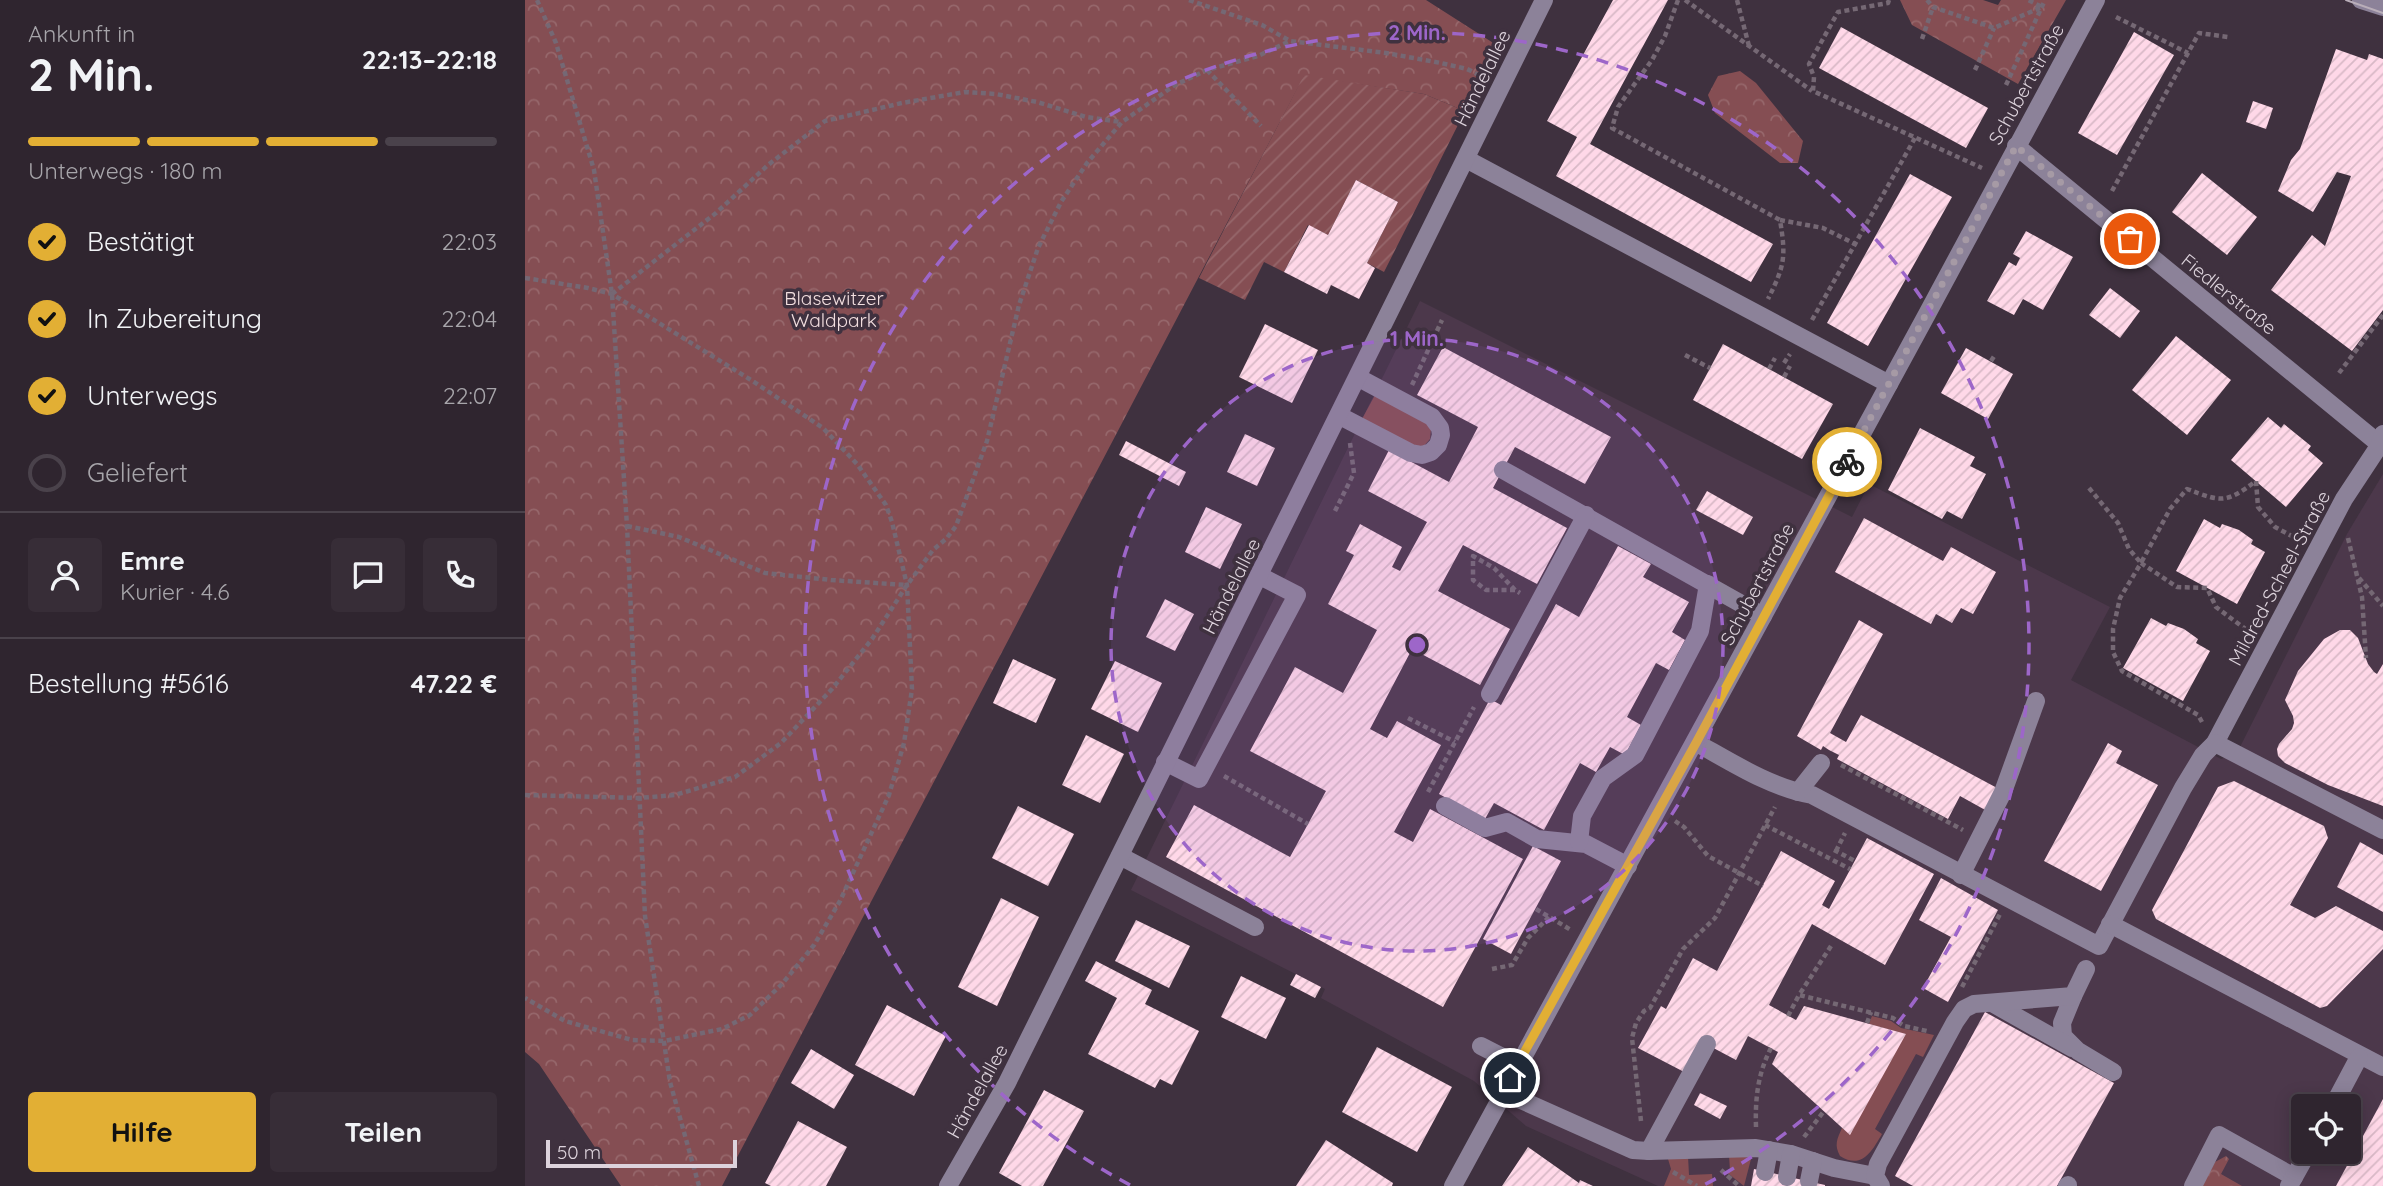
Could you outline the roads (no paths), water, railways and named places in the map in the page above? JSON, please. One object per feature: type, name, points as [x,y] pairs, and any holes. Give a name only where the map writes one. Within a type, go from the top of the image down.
[{"type":"street","name":"Händelallee","points":[[948,1186],[1007,1083],[1165,761],[1344,417],[1359,378],[1544,0]]},
{"type":"street","name":"Schubertstraße","points":[[1454,1186],[1503,1091],[1696,743],[2096,0]]},
{"type":"street","points":[[2361,0],[2383,7]]},
{"type":"street","name":"Fiedlerstraße","points":[[2016,146],[2382,442]]},
{"type":"street","points":[[1467,159],[1889,384]]},
{"type":"street","points":[[1344,417],[1412,453],[1422,455],[1431,452],[1438,445],[1440,428],[1431,416],[1359,378]]},
{"type":"street","name":"Mildred-Scheel-Straße","points":[[2110,924],[2183,788],[2203,755],[2215,743],[2344,499],[2382,442]]},
{"type":"street","points":[[1503,470],[1763,616]]},
{"type":"street","points":[[1490,694],[1586,515]]},
{"type":"street","points":[[1165,761],[1199,779],[1297,595],[1260,576]]},
{"type":"street","points":[[1579,842],[1582,816],[1602,778],[1635,755],[1700,631],[1708,584]]},
{"type":"street","points":[[1961,874],[2003,792],[2036,701]]},
{"type":"street","points":[[1696,743],[1736,765],[1792,790],[1812,794],[2099,946],[2110,924],[2359,1057],[2383,1067]]},
{"type":"street","points":[[2215,743],[2383,831]]},
{"type":"street","points":[[1792,790],[1829,763]]},
{"type":"street","points":[[1445,806],[1485,828],[1507,822],[1537,839],[1579,842],[1628,866]]},
{"type":"street","points":[[1120,856],[1255,927]]},
{"type":"street","points":[[2078,1051],[2063,1035],[2062,1023],[2086,969]]},
{"type":"street","points":[[1503,1091],[1641,1151],[1763,1149],[1813,1161],[1833,1177],[1878,1181],[1878,1164],[1964,1009],[1975,1004],[2073,996]]},
{"type":"street","points":[[1992,1003],[2113,1072]]},
{"type":"street","points":[[1641,1151],[1707,1044]]},
{"type":"street","points":[[1481,1046],[1518,1065]]},
{"type":"street","points":[[2339,1094],[2359,1057]]},
{"type":"street","points":[[2193,1186],[2220,1135],[2291,1181],[2301,1164]]},
{"type":"street","points":[[1763,1149],[1765,1172]]},
{"type":"street","points":[[1787,1177],[1791,1154]]},
{"type":"street","points":[[1809,1181],[1813,1161]]},
{"type":"tram line","points":[[2346,0],[2383,13]]},
{"type":"park label","name":"Blasewitzer Waldpark","points":[[834,309]]}]
